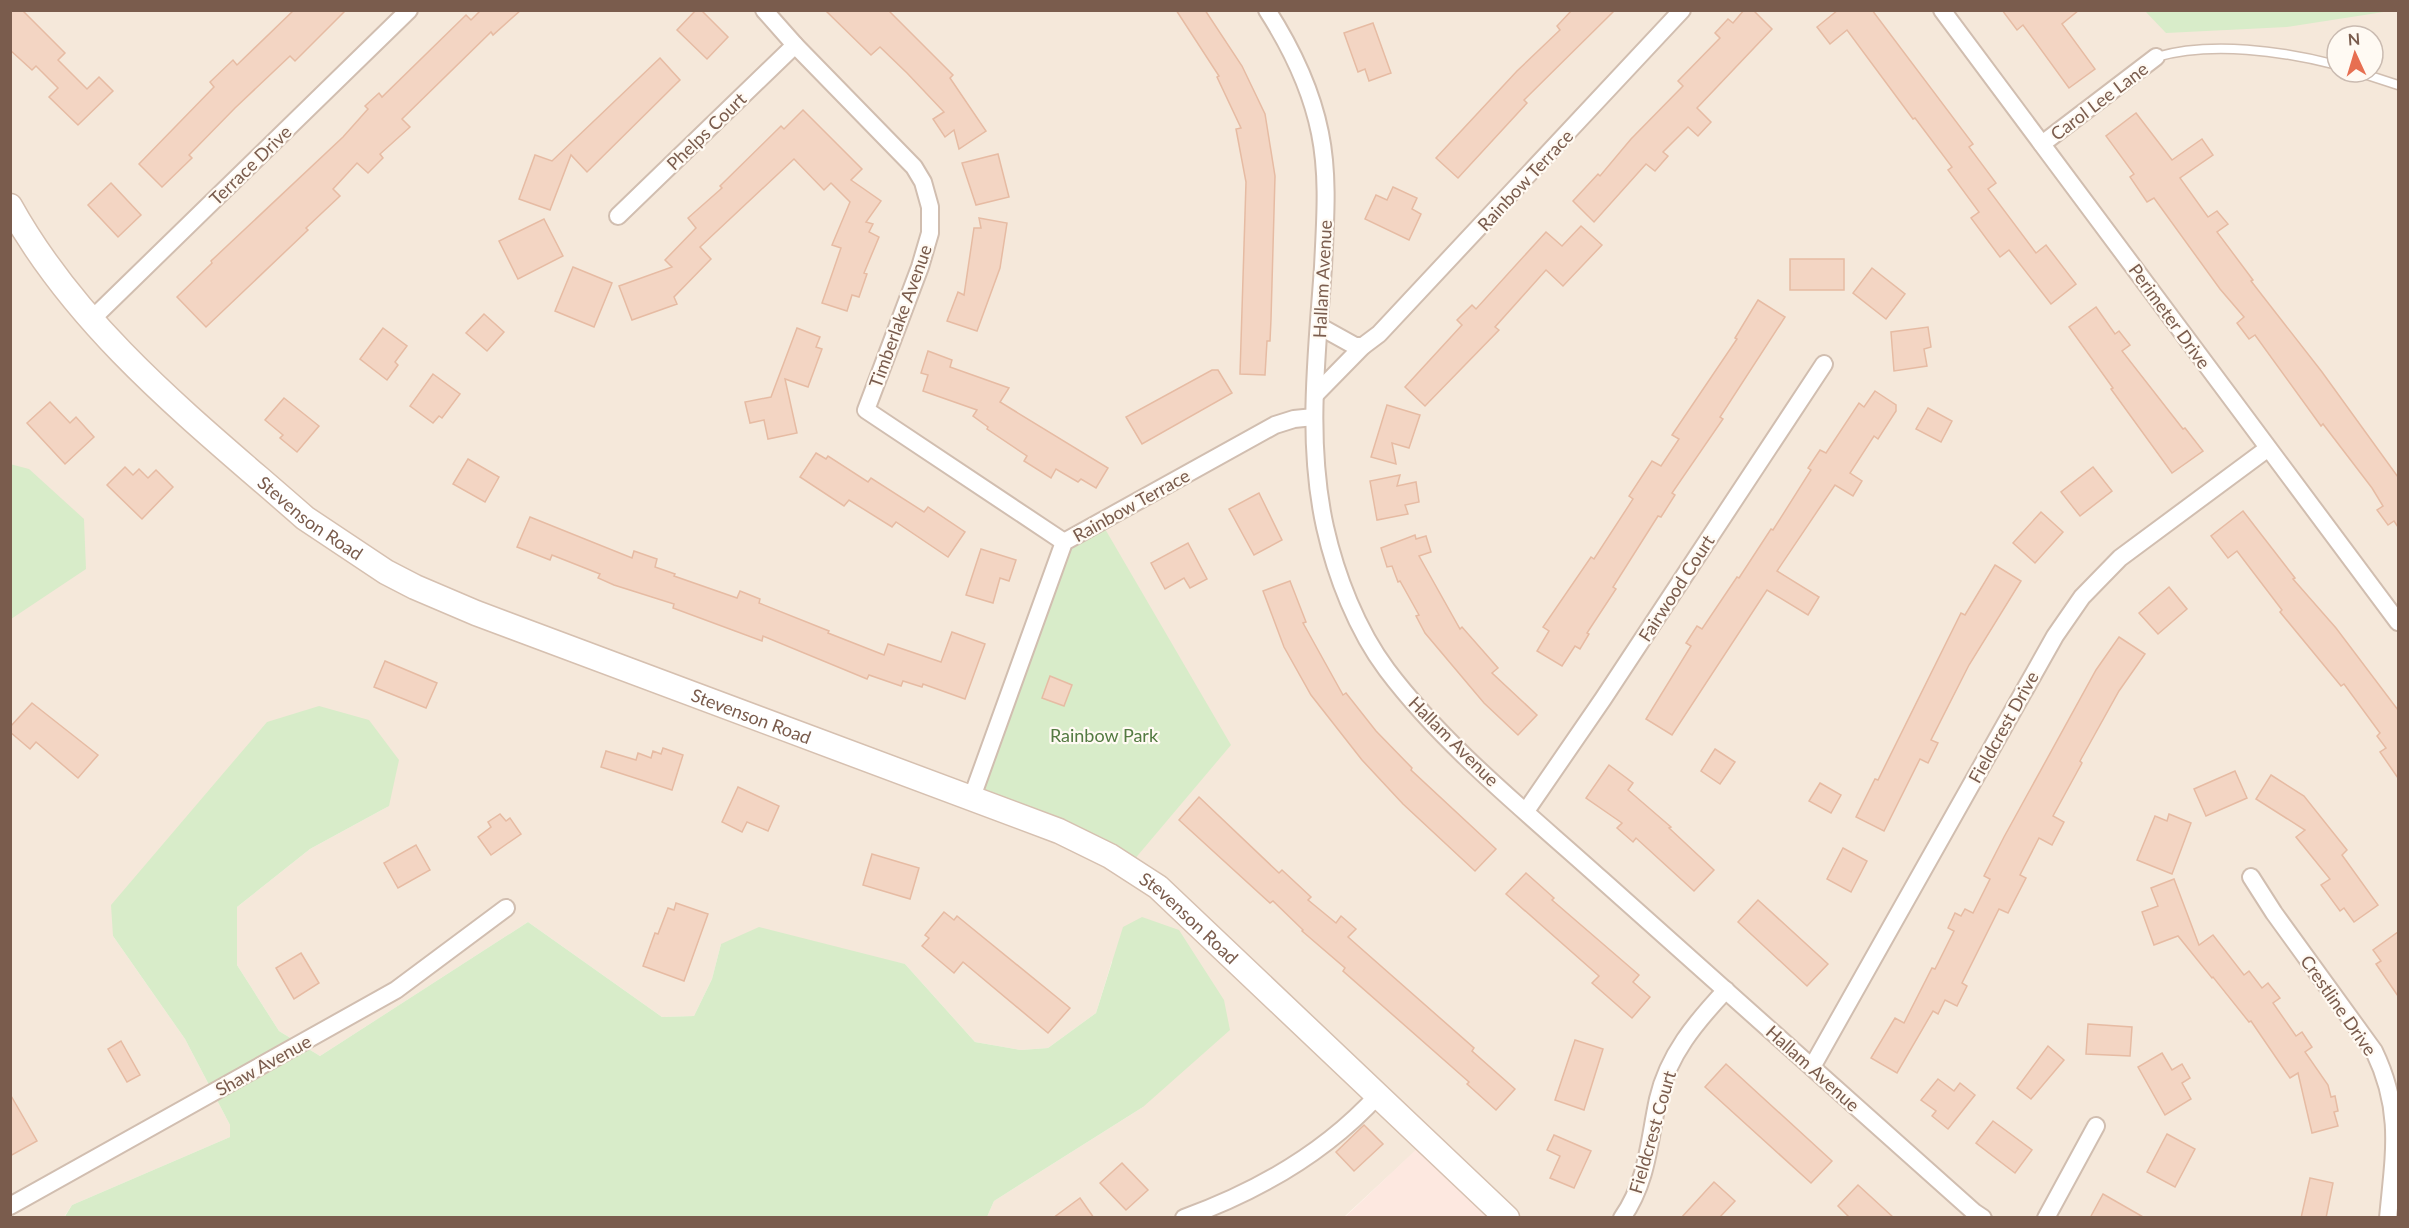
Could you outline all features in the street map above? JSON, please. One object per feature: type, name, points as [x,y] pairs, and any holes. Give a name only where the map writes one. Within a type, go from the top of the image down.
[{"type":"main road","name":"Stevenson Road","points":[[10,206],[52,272],[91,320],[150,383],[305,518],[386,572],[476,613],[972,797],[1059,831],[1100,851],[1158,887],[1507,1218]]},
{"type":"street","name":"Terrace Drive","points":[[91,320],[409,10]]},
{"type":"street","name":"Timberlake Avenue","points":[[764,10],[914,167],[923,182],[930,207],[930,233],[920,267],[866,410],[1064,542]]},
{"type":"street","name":"Hallam Avenue","points":[[1268,10],[1289,44],[1303,73],[1320,133],[1325,165],[1326,217],[1314,417],[1317,484],[1326,531],[1346,593],[1374,650],[1399,685],[1437,729],[1983,1218]]},
{"type":"street","name":"Rainbow Terrace","points":[[1315,395],[1363,346],[1379,334],[1682,10]]},
{"type":"street","name":"Perimeter Drive","points":[[1942,10],[2398,622]]},
{"type":"street","name":"Phelps Court","points":[[618,216],[795,45]]},
{"type":"street","name":"Carol Lee Lane","points":[[2042,144],[2156,57]]},
{"type":"street","points":[[1319,326],[1355,345],[1363,346]]},
{"type":"street","name":"Fairwood Court","points":[[1526,811],[1609,690],[1824,364]]},
{"type":"street","name":"Rainbow Terrace","points":[[972,797],[1064,542],[1275,424],[1314,417]]},
{"type":"street","name":"Fieldcrest Drive","points":[[1812,1067],[2055,636],[2082,597],[2120,558],[2267,448]]},
{"type":"street","name":"Crestline Drive","points":[[2251,877],[2274,913],[2374,1051],[2383,1070],[2390,1093],[2396,1132],[2388,1218]]},
{"type":"street","name":"Shaw Avenue","points":[[10,1206],[396,990],[506,908]]},
{"type":"street","name":"Fieldcrest Court","points":[[1622,1218],[1638,1191],[1648,1158],[1659,1097],[1675,1053],[1698,1019],[1726,990]]},
{"type":"street","points":[[1184,1218],[1262,1183],[1310,1155],[1378,1095]]},
{"type":"street","points":[[2046,1218],[2096,1126]]},
{"type":"lane","points":[[2156,57],[2175,52],[2220,49],[2302,56],[2325,62]]},
{"type":"shaded area","points":[[10,11],[2398,11],[2398,1217],[1507,1217],[1426,1141],[1344,1217],[987,1217],[994,1201],[1143,1107],[1112,961],[1096,1013],[1048,1048],[1021,1050],[975,1042],[905,964],[721,944],[712,979],[694,1016],[662,1017],[528,922],[320,1056],[279,1031],[237,965],[237,907],[310,849],[389,806],[113,936],[185,1039],[230,1125],[230,1137],[72,1205],[64,1217],[11,1217]]},
{"type":"shaded area","points":[[1426,1140],[1507,1218],[1344,1218]]},
{"type":"green space","points":[[2145,11],[2390,11],[2287,27],[2166,33]]},
{"type":"green space","points":[[10,464],[29,469],[84,519],[86,569],[11,619]]},
{"type":"green space","name":"Rainbow Park","points":[[1101,522],[1231,745],[1128,867],[972,797],[1064,542]]},
{"type":"green space","points":[[319,706],[369,720],[399,760],[389,806],[310,849],[237,907],[237,965],[279,1031],[320,1056],[528,922],[662,1017],[694,1016],[712,979],[721,944],[759,927],[905,964],[975,1042],[1021,1050],[1048,1048],[1096,1013],[1123,927],[1142,917],[1179,930],[1224,1000],[1230,1030],[1143,1107],[994,1201],[987,1217],[64,1218],[72,1205],[230,1137],[230,1125],[185,1039],[113,936],[111,905],[267,722]]},
{"type":"building","points":[[10,10],[22,10],[65,53],[58,60],[87,89],[99,77],[113,91],[78,125],[49,97],[58,88],[36,66],[32,70],[10,50]]},
{"type":"building","points":[[294,10],[346,10],[295,61],[290,56],[235,108],[189,155],[192,158],[162,187],[139,164],[214,87],[210,82],[233,60],[237,65]]},
{"type":"building","points":[[481,10],[521,10],[493,35],[491,32],[402,119],[410,127],[380,154],[383,158],[368,173],[357,163],[333,189],[340,196],[306,228],[308,230],[206,327],[177,297],[212,263],[211,261],[343,137],[368,109],[365,106],[379,93],[382,97],[466,15],[471,20]]},
{"type":"building","points":[[696,10],[701,10],[728,37],[707,59],[677,30]]},
{"type":"building","points":[[825,10],[888,10],[953,75],[950,78],[986,131],[959,149],[954,130],[945,137],[933,119],[944,112],[907,73],[880,47],[871,55]]},
{"type":"building","points":[[1176,10],[1205,10],[1242,66],[1265,114],[1275,176],[1270,341],[1267,341],[1265,375],[1240,374],[1246,182],[1236,129],[1241,128],[1217,77],[1219,76]]},
{"type":"building","points":[[1572,10],[1615,10],[1524,100],[1527,103],[1458,178],[1436,158],[1517,71],[1560,30],[1557,26]]},
{"type":"building","points":[[1744,10],[1753,10],[1772,29],[1697,108],[1711,122],[1698,136],[1688,127],[1663,152],[1668,156],[1655,171],[1646,164],[1594,222],[1573,201],[1598,174],[1600,176],[1631,139],[1683,86],[1678,81],[1720,38],[1715,33],[1728,19],[1733,23]]},
{"type":"building","points":[[1838,10],[1872,10],[1973,144],[1969,147],[1996,183],[1988,189],[2036,253],[2046,245],[2076,284],[2051,304],[2009,250],[2000,257],[1971,218],[1979,212],[1948,170],[1952,167],[1847,30],[1830,44],[1817,27]]},
{"type":"building","points":[[2002,10],[2079,10],[2062,24],[2095,69],[2069,88],[2023,25],[2017,30]]},
{"type":"building","points":[[1373,23],[1391,73],[1369,81],[1365,69],[1358,72],[1344,33]]},
{"type":"building","points":[[660,58],[680,80],[587,172],[571,155],[550,210],[519,199],[535,155],[552,161]]},
{"type":"building","points":[[803,110],[862,169],[851,180],[881,201],[866,222],[873,224],[869,232],[879,237],[864,273],[867,274],[859,297],[852,295],[847,311],[822,303],[841,248],[832,245],[850,202],[831,183],[824,190],[794,159],[700,247],[711,259],[674,297],[677,304],[632,320],[619,286],[672,267],[665,260],[696,228],[688,218],[722,188],[720,186],[781,126],[784,129]]},
{"type":"building","points":[[2136,113],[2172,160],[2202,139],[2213,155],[2180,178],[2208,217],[2217,211],[2228,224],[2217,232],[2398,477],[2398,527],[2394,521],[2388,525],[2377,510],[2383,506],[2372,488],[2323,424],[2321,426],[2255,335],[2249,339],[2237,323],[2244,317],[2220,289],[2154,198],[2147,202],[2130,177],[2134,174],[2106,136]]},
{"type":"building","points":[[998,154],[1009,197],[976,205],[962,163]]},
{"type":"building","points":[[111,183],[141,215],[118,237],[88,205]]},
{"type":"building","points":[[1393,187],[1417,198],[1412,209],[1421,214],[1409,240],[1365,219],[1376,195],[1387,200]]},
{"type":"building","points":[[979,218],[1007,223],[1000,268],[977,331],[947,321],[958,292],[964,295],[974,228],[981,228]]},
{"type":"building","points":[[544,219],[563,256],[518,279],[499,241]]},
{"type":"building","points":[[1581,226],[1602,245],[1563,286],[1546,270],[1495,327],[1499,330],[1425,406],[1405,387],[1462,325],[1457,320],[1472,305],[1476,309],[1546,232],[1562,246]]},
{"type":"building","points":[[1790,259],[1844,259],[1844,290],[1790,290]]},
{"type":"building","points":[[573,267],[612,283],[594,327],[555,311]]},
{"type":"building","points":[[1872,268],[1905,294],[1886,319],[1853,293]]},
{"type":"building","points":[[1758,300],[1785,317],[1720,417],[1723,419],[1672,493],[1675,495],[1661,517],[1658,516],[1613,587],[1616,589],[1587,633],[1589,634],[1580,649],[1575,646],[1562,666],[1537,651],[1549,631],[1543,627],[1591,557],[1594,559],[1633,499],[1629,496],[1652,461],[1661,466],[1679,439],[1672,435],[1737,339],[1735,338]]},
{"type":"building","points":[[2096,307],[2115,334],[2119,331],[2130,345],[2122,351],[2203,451],[2172,473],[2069,327]]},
{"type":"building","points":[[484,314],[504,332],[487,351],[466,333]]},
{"type":"building","points":[[1928,327],[1931,347],[1924,349],[1927,366],[1894,371],[1891,332]]},
{"type":"building","points":[[383,328],[407,346],[395,362],[398,365],[387,380],[360,359]]},
{"type":"building","points":[[797,328],[820,337],[816,347],[822,349],[808,387],[785,379],[797,433],[768,439],[764,420],[750,423],[745,402],[771,397]]},
{"type":"building","points":[[928,351],[952,360],[950,367],[1009,388],[1000,402],[1108,468],[1096,488],[1081,479],[1078,482],[1056,469],[1051,478],[1024,461],[1027,456],[987,429],[988,427],[973,416],[977,410],[923,391],[928,375],[921,373]]},
{"type":"building","points":[[1212,370],[1218,370],[1232,393],[1142,444],[1126,417]]},
{"type":"building","points":[[433,374],[460,394],[442,418],[439,416],[433,423],[410,406]]},
{"type":"building","points":[[1875,391],[1896,405],[1896,411],[1878,439],[1874,436],[1850,473],[1862,481],[1853,496],[1835,485],[1777,571],[1819,597],[1808,615],[1767,590],[1672,735],[1646,719],[1691,646],[1686,643],[1697,626],[1702,629],[1771,529],[1773,530],[1811,470],[1808,468],[1820,450],[1826,453],[1859,403],[1864,407]]},
{"type":"building","points":[[284,398],[319,426],[297,452],[280,438],[283,435],[265,420]]},
{"type":"building","points":[[50,402],[70,423],[76,417],[94,437],[65,464],[27,423]]},
{"type":"building","points":[[1387,405],[1420,415],[1409,448],[1392,443],[1396,464],[1371,457]]},
{"type":"building","points":[[1928,408],[1952,421],[1941,442],[1916,429]]},
{"type":"building","points":[[816,453],[826,459],[828,456],[868,482],[871,478],[924,512],[928,507],[965,532],[948,557],[896,522],[892,527],[849,500],[844,506],[800,477]]},
{"type":"building","points":[[468,459],[499,477],[485,502],[453,484]]},
{"type":"building","points":[[125,467],[133,475],[139,469],[148,478],[156,470],[173,487],[142,519],[107,485]]},
{"type":"building","points":[[2093,467],[2112,491],[2080,516],[2061,492]]},
{"type":"building","points":[[1400,475],[1397,486],[1416,482],[1419,502],[1405,505],[1408,514],[1377,520],[1370,481]]},
{"type":"building","points":[[1259,493],[1282,540],[1254,555],[1229,509]]},
{"type":"building","points":[[2243,511],[2295,578],[2293,579],[2336,628],[2398,710],[2398,778],[2380,752],[2386,748],[2377,736],[2380,733],[2344,684],[2341,686],[2280,612],[2282,610],[2237,551],[2228,558],[2211,536]]},
{"type":"building","points":[[2041,512],[2063,532],[2035,563],[2013,543]]},
{"type":"building","points":[[530,517],[632,558],[634,551],[657,559],[655,567],[675,574],[674,576],[737,598],[740,591],[760,599],[759,603],[884,655],[888,644],[941,662],[952,632],[985,644],[965,699],[923,684],[922,687],[903,681],[901,686],[869,675],[867,679],[763,636],[762,641],[673,608],[674,604],[614,585],[598,578],[600,574],[552,555],[550,560],[517,547]]},
{"type":"building","points":[[1415,535],[1416,539],[1426,536],[1431,552],[1419,556],[1460,629],[1462,627],[1498,668],[1492,673],[1537,715],[1518,735],[1484,703],[1425,633],[1416,616],[1419,615],[1400,581],[1398,582],[1392,566],[1387,567],[1381,548]]},
{"type":"building","points":[[1188,543],[1207,579],[1190,588],[1184,578],[1165,589],[1151,563]]},
{"type":"building","points":[[981,549],[1016,560],[1009,581],[1000,578],[993,603],[966,595]]},
{"type":"building","points":[[1995,565],[2021,581],[1969,665],[1931,740],[1938,743],[1928,763],[1920,759],[1884,831],[1856,817],[1875,779],[1878,780],[1961,613],[1965,615]]},
{"type":"building","points":[[1290,581],[1306,622],[1303,623],[1343,695],[1346,693],[1376,731],[1412,768],[1411,770],[1496,849],[1475,871],[1403,804],[1362,760],[1311,695],[1284,647],[1263,591]]},
{"type":"building","points":[[2169,587],[2187,609],[2158,634],[2139,613]]},
{"type":"building","points":[[2119,637],[2145,654],[2119,691],[2080,761],[2082,763],[2053,816],[2064,822],[2052,845],[2039,838],[2020,875],[2026,878],[2008,913],[1999,909],[1962,983],[1967,986],[1957,1006],[1945,1000],[1938,1014],[1933,1011],[1897,1073],[1871,1058],[1895,1018],[1904,1023],[1954,931],[1948,928],[1955,913],[1961,916],[1965,909],[1973,913],[1990,879],[1984,876],[2004,837],[2096,670]]},
{"type":"building","points":[[385,661],[437,683],[426,708],[374,687]]},
{"type":"building","points":[[1050,676],[1072,685],[1064,706],[1042,698]]},
{"type":"building","points":[[32,703],[98,755],[78,778],[36,742],[30,749],[10,732],[10,727]]},
{"type":"building","points":[[663,748],[683,755],[672,790],[601,767],[606,751],[636,760],[638,753],[651,758],[653,751],[661,754]]},
{"type":"building","points":[[1715,749],[1735,762],[1720,784],[1701,771]]},
{"type":"building","points":[[1609,765],[1633,783],[1628,790],[1671,827],[1669,828],[1714,870],[1694,891],[1636,838],[1633,842],[1617,828],[1622,823],[1586,798]]},
{"type":"building","points":[[2235,771],[2247,798],[2206,816],[2194,789]]},
{"type":"building","points":[[2271,775],[2304,796],[2347,850],[2342,855],[2378,905],[2354,922],[2344,908],[2340,911],[2321,885],[2330,879],[2296,837],[2305,830],[2256,799]]},
{"type":"building","points":[[1820,783],[1841,795],[1831,813],[1809,801]]},
{"type":"building","points":[[738,787],[779,806],[768,831],[747,822],[742,832],[722,822]]},
{"type":"building","points":[[1199,797],[1279,873],[1282,870],[1311,897],[1308,900],[1336,923],[1341,916],[1356,929],[1348,937],[1474,1048],[1472,1051],[1515,1089],[1496,1110],[1467,1084],[1469,1082],[1343,971],[1345,968],[1302,931],[1273,901],[1270,903],[1179,820]]},
{"type":"building","points":[[500,814],[506,821],[510,818],[521,834],[491,855],[478,837],[491,827],[488,822]]},
{"type":"building","points":[[2169,814],[2191,823],[2172,874],[2137,860],[2155,816],[2167,821]]},
{"type":"building","points":[[416,845],[430,870],[398,888],[384,863]]},
{"type":"building","points":[[1843,848],[1867,861],[1851,892],[1827,879]]},
{"type":"building","points":[[872,854],[919,868],[910,899],[863,885]]},
{"type":"building","points":[[1526,873],[1554,898],[1552,900],[1639,975],[1633,982],[1650,997],[1632,1018],[1592,983],[1599,976],[1506,894]]},
{"type":"building","points":[[2174,879],[2199,945],[2213,935],[2244,975],[2249,971],[2262,988],[2268,983],[2280,998],[2273,1003],[2296,1036],[2302,1032],[2312,1047],[2305,1052],[2328,1085],[2331,1097],[2335,1096],[2338,1111],[2334,1112],[2338,1126],[2312,1133],[2298,1073],[2290,1078],[2251,1021],[2249,1022],[2178,936],[2154,945],[2142,912],[2158,906],[2151,888]]},
{"type":"building","points":[[1758,900],[1828,964],[1807,986],[1738,922]]},
{"type":"building","points":[[676,903],[708,914],[684,981],[643,966],[655,933],[658,934],[668,908],[674,910]]},
{"type":"building","points":[[944,912],[954,920],[957,916],[1070,1008],[1048,1033],[963,962],[954,973],[922,946],[929,938],[925,935]]},
{"type":"building","points":[[2398,932],[2398,996],[2376,964],[2381,961],[2373,950]]},
{"type":"building","points":[[301,953],[319,983],[294,999],[276,968]]},
{"type":"building","points":[[2088,1024],[2132,1027],[2130,1056],[2086,1054]]},
{"type":"building","points":[[1575,1040],[1603,1049],[1584,1110],[1555,1100]]},
{"type":"building","points":[[121,1041],[140,1075],[127,1082],[108,1049]]},
{"type":"building","points":[[2048,1046],[2064,1060],[2031,1099],[2017,1088]]},
{"type":"building","points":[[2162,1053],[2172,1070],[2182,1064],[2190,1078],[2182,1083],[2191,1099],[2165,1115],[2138,1067]]},
{"type":"building","points":[[1726,1064],[1832,1161],[1811,1183],[1705,1087]]},
{"type":"building","points":[[1938,1079],[1954,1091],[1960,1083],[1975,1095],[1948,1129],[1932,1116],[1936,1111],[1921,1100]]},
{"type":"building","points":[[10,1094],[37,1141],[10,1156]]},
{"type":"building","points":[[1993,1121],[2032,1150],[2015,1173],[1976,1143]]},
{"type":"building","points":[[1364,1125],[1383,1144],[1354,1171],[1336,1152]]},
{"type":"building","points":[[2167,1134],[2195,1149],[2175,1187],[2147,1172]]},
{"type":"building","points":[[1554,1135],[1591,1151],[1574,1188],[1550,1178],[1560,1156],[1547,1150]]},
{"type":"building","points":[[1122,1163],[1148,1190],[1126,1210],[1100,1183]]},
{"type":"building","points":[[2310,1178],[2333,1183],[2326,1218],[2301,1218]]},
{"type":"building","points":[[1714,1182],[1735,1201],[1719,1218],[1681,1218]]},
{"type":"building","points":[[1858,1185],[1894,1218],[1850,1218],[1838,1206]]},
{"type":"building","points":[[2103,1194],[2145,1218],[2090,1218]]},
{"type":"building","points":[[1080,1198],[1094,1218],[1053,1218]]}]
